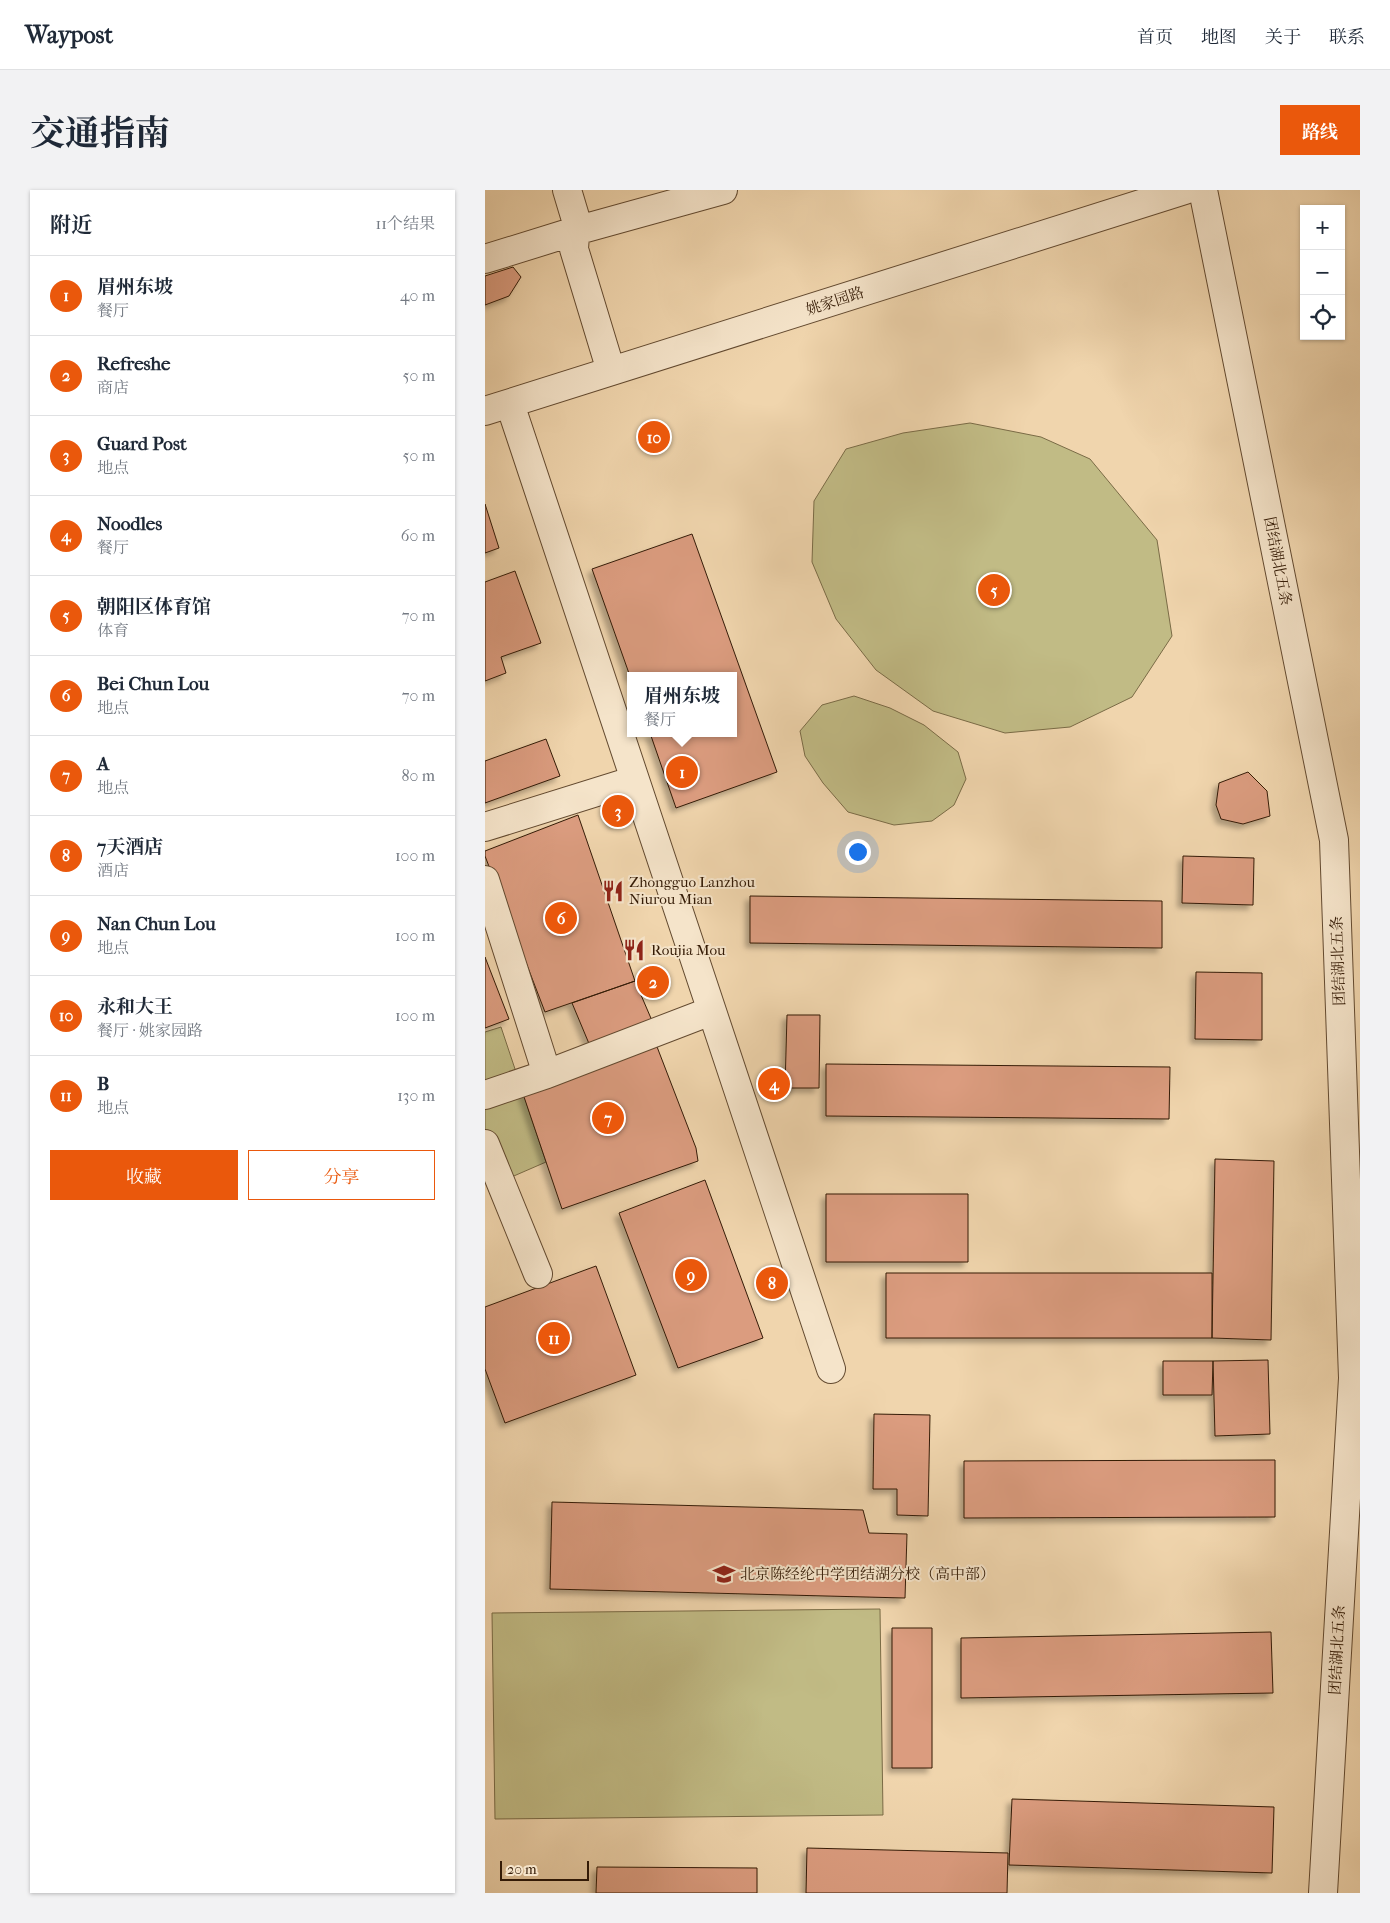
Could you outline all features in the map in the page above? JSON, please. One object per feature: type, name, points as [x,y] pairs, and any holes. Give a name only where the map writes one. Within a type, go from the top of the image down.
[{"type":"street","points":[[567,190],[575,220],[574,249],[611,371]]},
{"type":"street","points":[[485,260],[575,231],[723,190]]},
{"type":"street","name":"姚家园路","points":[[497,408],[1185,190]]},
{"type":"street","name":"团结湖北五条","points":[[1203,190],[1334,840],[1350,1033],[1353,1378],[1323,1893]]},
{"type":"street","points":[[497,408],[635,780],[831,1368]]},
{"type":"street","points":[[485,828],[635,780]]},
{"type":"street","points":[[485,880],[547,1074]]},
{"type":"street","points":[[485,1095],[547,1074],[711,1011]]},
{"type":"street","points":[[485,1144],[538,1274]]},
{"type":"shaded area","points":[[970,423],[1041,437],[1090,459],[1157,540],[1172,636],[1132,697],[1070,727],[1005,733],[933,711],[876,670],[836,619],[812,562],[814,501],[846,449],[903,433]]},
{"type":"shaded area","points":[[854,696],[890,708],[924,725],[958,752],[966,779],[954,805],[932,821],[894,825],[848,812],[823,783],[805,756],[800,731],[822,705]]},
{"type":"shaded area","points":[[501,1027],[546,1162],[500,1182],[485,1182],[485,1032]]},
{"type":"shaded area","points":[[880,1609],[883,1815],[495,1819],[492,1613]]},
{"type":"building","points":[[513,267],[521,277],[509,296],[485,305],[485,276]]},
{"type":"building","points":[[485,504],[499,548],[485,553]]},
{"type":"building","points":[[692,534],[777,772],[676,808],[651,737],[737,737],[737,672],[629,672],[592,569]]},
{"type":"building","points":[[515,571],[541,643],[501,657],[506,673],[485,681],[485,582]]},
{"type":"building","points":[[546,739],[560,776],[485,803],[485,761]]},
{"type":"building","points":[[1248,772],[1267,791],[1270,816],[1243,824],[1221,819],[1216,805],[1219,783]]},
{"type":"building","points":[[625,802],[631,817],[613,824],[607,808]]},
{"type":"building","points":[[578,815],[635,981],[545,1012],[485,856],[485,851]]},
{"type":"building","points":[[1183,856],[1254,858],[1253,905],[1182,903]]},
{"type":"building","points":[[750,896],[1162,901],[1162,948],[750,943]]},
{"type":"building","points":[[485,957],[509,1019],[485,1028]]},
{"type":"building","points":[[1196,972],[1262,973],[1262,1040],[1195,1039]]},
{"type":"building","points":[[635,981],[653,1023],[590,1046],[572,1003]]},
{"type":"building","points":[[787,1015],[820,1015],[819,1088],[785,1088]]},
{"type":"building","points":[[654,1039],[696,1148],[698,1161],[562,1209],[521,1088]]},
{"type":"building","points":[[826,1064],[1170,1067],[1169,1119],[826,1116]]},
{"type":"building","points":[[1215,1159],[1274,1161],[1271,1340],[1212,1338]]},
{"type":"building","points":[[705,1180],[763,1338],[678,1368],[619,1213]]},
{"type":"building","points":[[826,1194],[968,1194],[968,1262],[826,1262]]},
{"type":"building","points":[[596,1266],[636,1375],[505,1423],[485,1369],[485,1307]]},
{"type":"building","points":[[886,1273],[1212,1273],[1212,1338],[886,1338]]},
{"type":"building","points":[[1268,1360],[1270,1434],[1215,1436],[1213,1361]]},
{"type":"building","points":[[1163,1361],[1213,1361],[1212,1395],[1163,1395]]},
{"type":"building","points":[[874,1414],[930,1415],[928,1516],[897,1515],[897,1489],[873,1489]]},
{"type":"building","points":[[1275,1460],[1275,1517],[964,1518],[964,1461]]},
{"type":"building","points":[[552,1502],[863,1510],[869,1533],[907,1534],[905,1598],[550,1589]]},
{"type":"building","points":[[892,1628],[932,1628],[932,1768],[892,1768]]},
{"type":"building","points":[[1271,1632],[1273,1693],[961,1698],[961,1638]]},
{"type":"building","points":[[1012,1799],[1274,1807],[1272,1873],[1009,1865]]},
{"type":"building","points":[[807,1848],[1008,1853],[1007,1893],[806,1893]]},
{"type":"building","points":[[597,1867],[757,1868],[757,1893],[596,1893]]},
{"type":"place","name":"永和大王","points":[[654,437]]},
{"type":"place","name":"朝阳区体育馆","points":[[994,590]]},
{"type":"place","name":"眉州东坡","points":[[682,772]]},
{"type":"place","name":"Guard Post","points":[[618,811]]},
{"type":"place","name":"Zhongguo Lanzhou Niurou Mian","points":[[613,891]]},
{"type":"place","name":"Bei Chun Lou","points":[[561,918]]},
{"type":"place","name":"Roujia Mou","points":[[634,950]]},
{"type":"place","name":"Refreshe","points":[[653,982]]},
{"type":"place","name":"Noodles","points":[[774,1084]]},
{"type":"place","name":"A","points":[[608,1118]]},
{"type":"place","name":"Nan Chun Lou","points":[[691,1275]]},
{"type":"place","name":"7天酒店","points":[[772,1283]]},
{"type":"place","name":"B","points":[[554,1338]]},
{"type":"place","name":"北京陈经纶中学团结湖分校（高中部）","points":[[724,1574]]}]
